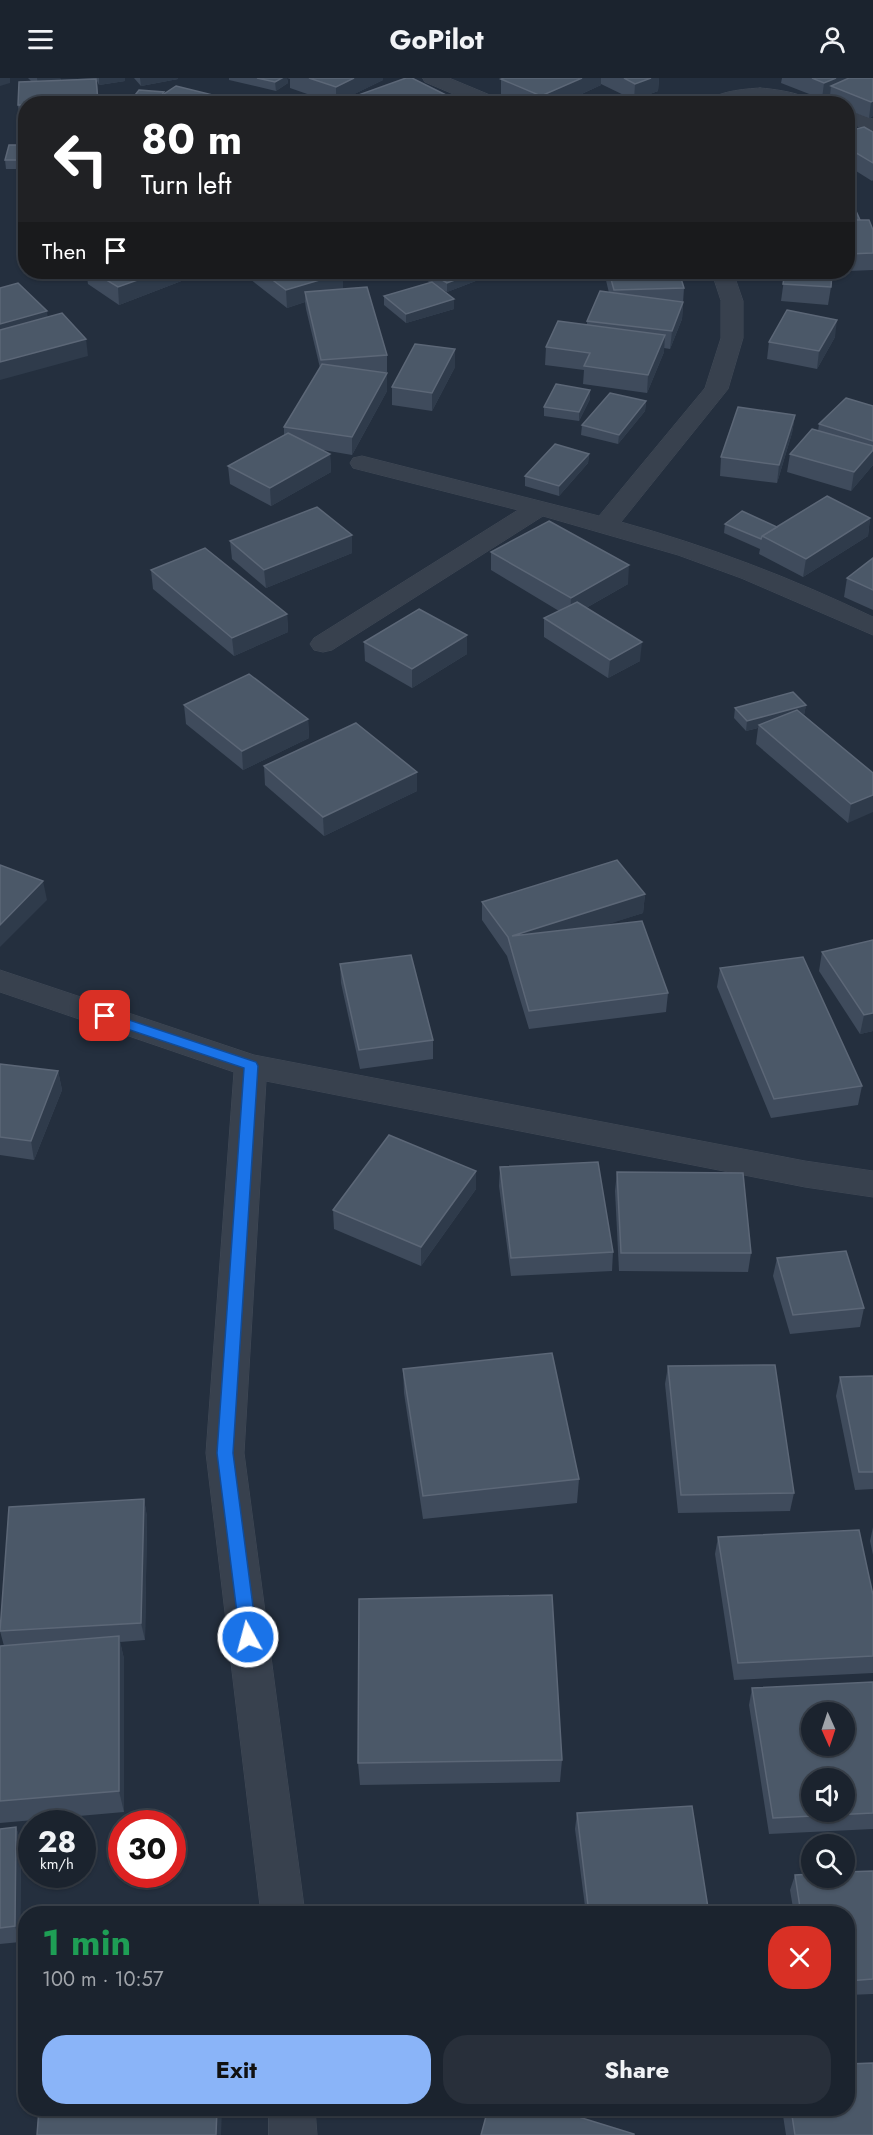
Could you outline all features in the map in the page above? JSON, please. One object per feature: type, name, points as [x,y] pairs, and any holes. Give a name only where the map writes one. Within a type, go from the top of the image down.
[{"type":"street","points":[[432,78],[476,96]]},
{"type":"street","points":[[736,96],[762,93],[774,96]]},
{"type":"street","points":[[855,119],[873,125]]},
{"type":"street","points":[[605,525],[716,389],[732,338],[732,302],[725,279]]},
{"type":"street","points":[[362,463],[605,525],[712,558],[811,596],[873,627]]},
{"type":"street","points":[[322,644],[537,508]]},
{"type":"street","points":[[0,981],[251,1066],[805,1174],[873,1184]]},
{"type":"street","points":[[251,1066],[225,1453],[282,1906]]},
{"type":"street","points":[[292,2116],[292,2135]]},
{"type":"building","points":[[257,78],[282,78],[275,82]]},
{"type":"building","points":[[309,78],[354,78],[336,87]]},
{"type":"building","points":[[406,78],[412,78],[448,96],[356,96]]},
{"type":"building","points":[[582,78],[541,96],[501,79]]},
{"type":"building","points":[[624,78],[651,78],[635,84]]},
{"type":"building","points":[[812,78],[836,78],[824,83]]},
{"type":"building","points":[[849,78],[873,78],[873,101],[831,86]]},
{"type":"building","points":[[96,79],[98,96],[18,96],[19,82]]},
{"type":"building","points":[[176,86],[217,96],[164,96]]},
{"type":"building","points":[[139,90],[164,92],[161,96],[134,96]]},
{"type":"building","points":[[864,127],[873,132],[873,163],[855,152],[855,129]]},
{"type":"building","points":[[9,145],[18,145],[18,160],[5,160]]},
{"type":"building","points":[[855,209],[860,220],[855,220]]},
{"type":"building","points":[[855,220],[869,220],[873,230],[873,253],[855,254]]},
{"type":"building","points":[[105,279],[140,279],[118,287]]},
{"type":"building","points":[[271,279],[323,279],[286,290]]},
{"type":"building","points":[[440,279],[458,279],[447,283]]},
{"type":"building","points":[[611,279],[681,279],[684,288],[614,290]]},
{"type":"building","points":[[784,279],[832,279],[831,287],[783,284]]},
{"type":"building","points":[[432,282],[454,299],[406,314],[384,296]]},
{"type":"building","points":[[18,283],[47,311],[0,324],[0,288]]},
{"type":"building","points":[[367,287],[387,355],[321,360],[305,292]]},
{"type":"building","points":[[600,291],[683,302],[672,331],[587,321]]},
{"type":"building","points":[[787,310],[837,320],[819,351],[769,342]]},
{"type":"building","points":[[62,313],[86,339],[0,362],[0,330]]},
{"type":"building","points":[[558,321],[665,335],[648,375],[584,366],[590,353],[546,347]]},
{"type":"building","points":[[415,344],[455,349],[432,393],[392,387]]},
{"type":"building","points":[[322,364],[387,373],[352,437],[284,427]]},
{"type":"building","points":[[556,384],[590,390],[579,412],[544,407]]},
{"type":"building","points":[[610,393],[646,401],[619,435],[582,425]]},
{"type":"building","points":[[846,398],[873,406],[873,441],[819,424]]},
{"type":"building","points":[[738,407],[795,415],[779,465],[721,457]]},
{"type":"building","points":[[812,429],[873,446],[873,450],[854,472],[790,454]]},
{"type":"building","points":[[288,433],[330,454],[270,488],[228,466]]},
{"type":"building","points":[[555,444],[589,454],[559,486],[525,476]]},
{"type":"building","points":[[827,496],[870,518],[806,559],[762,536]]},
{"type":"building","points":[[317,507],[352,535],[264,570],[230,541]]},
{"type":"building","points":[[742,511],[777,527],[761,539],[725,524]]},
{"type":"building","points":[[549,521],[629,565],[571,598],[491,552]]},
{"type":"building","points":[[205,548],[287,614],[232,638],[151,570]]},
{"type":"building","points":[[873,558],[873,590],[847,578]]},
{"type":"building","points":[[577,602],[642,642],[610,660],[544,618]]},
{"type":"building","points":[[419,609],[467,635],[412,669],[364,642]]},
{"type":"building","points":[[249,674],[308,719],[242,751],[184,705]]},
{"type":"building","points":[[793,692],[806,705],[747,721],[735,708]]},
{"type":"building","points":[[797,710],[873,773],[873,795],[851,804],[759,725]]},
{"type":"building","points":[[356,723],[417,772],[323,817],[264,766]]},
{"type":"building","points":[[617,860],[645,894],[512,936],[642,921],[668,993],[529,1011],[508,937],[482,902]]},
{"type":"building","points":[[0,865],[43,881],[0,925]]},
{"type":"building","points":[[873,940],[873,1013],[864,1015],[822,952]]},
{"type":"building","points":[[411,955],[433,1040],[359,1050],[340,964]]},
{"type":"building","points":[[803,957],[862,1086],[774,1099],[720,968]]},
{"type":"building","points":[[0,1064],[58,1071],[31,1141],[0,1137]]},
{"type":"building","points":[[389,1135],[476,1171],[421,1247],[333,1210]]},
{"type":"building","points":[[598,1162],[613,1252],[511,1258],[500,1167]]},
{"type":"building","points":[[617,1172],[743,1173],[751,1253],[621,1253]]},
{"type":"building","points":[[846,1251],[864,1308],[793,1315],[777,1258]]},
{"type":"building","points":[[552,1353],[579,1479],[423,1496],[403,1369]]},
{"type":"building","points":[[775,1365],[794,1493],[681,1495],[668,1366]]},
{"type":"building","points":[[873,1376],[873,1472],[859,1472],[840,1377]]},
{"type":"building","points":[[144,1499],[141,1623],[0,1631],[9,1507]]},
{"type":"building","points":[[859,1530],[873,1595],[873,1656],[738,1663],[718,1537]]},
{"type":"building","points":[[552,1595],[562,1760],[358,1763],[359,1599]]},
{"type":"building","points":[[119,1636],[119,1791],[0,1801],[0,1646]]},
{"type":"building","points":[[873,1682],[873,1813],[855,1814],[855,1768],[801,1768],[801,1817],[773,1818],[752,1688]]},
{"type":"building","points":[[692,1806],[708,1906],[588,1906],[577,1813]]},
{"type":"building","points":[[16,1827],[15,1926],[0,1928],[0,1829]]},
{"type":"building","points":[[873,1871],[873,1979],[855,1980],[855,1906],[800,1906],[795,1875],[801,1875],[801,1888],[855,1888],[855,1872]]},
{"type":"building","points":[[873,2063],[873,2135],[795,2135],[792,2116],[855,2116],[855,2064]]},
{"type":"building","points":[[38,2116],[217,2116],[216,2135],[37,2135]]},
{"type":"building","points":[[486,2116],[576,2116],[634,2134],[634,2135],[481,2135]]},
{"type":"route","points":[[105,1016],[251,1066],[225,1453],[248,1637]]}]
